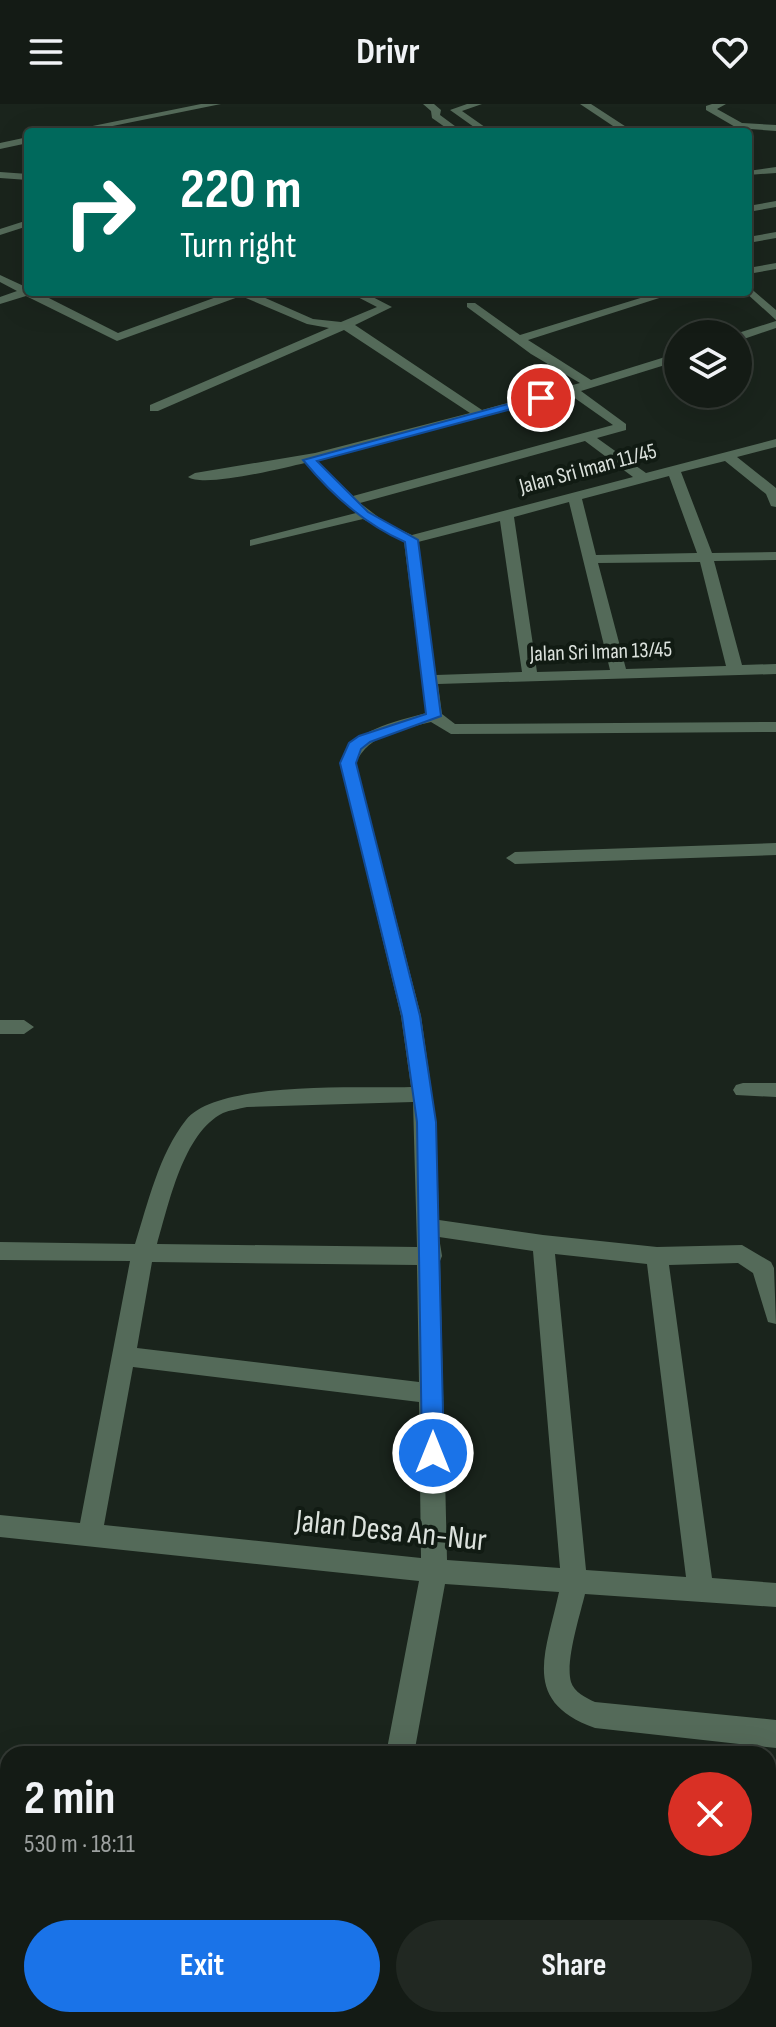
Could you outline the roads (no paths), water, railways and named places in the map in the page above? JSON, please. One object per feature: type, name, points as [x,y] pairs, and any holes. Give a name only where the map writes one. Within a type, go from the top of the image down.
[{"type":"street","points":[[89,128],[216,104]]},
{"type":"street","points":[[428,104],[436,110],[435,116],[452,128]]},
{"type":"street","points":[[477,104],[455,110],[481,128]]},
{"type":"street","points":[[585,104],[623,128]]},
{"type":"street","points":[[721,104],[709,108],[740,126],[776,128]]},
{"type":"street","points":[[0,146],[24,141]]},
{"type":"street","points":[[752,173],[776,170]]},
{"type":"street","points":[[0,175],[24,177]]},
{"type":"street","points":[[752,208],[776,204]]},
{"type":"street","points":[[0,232],[24,224]]},
{"type":"street","points":[[752,239],[776,235]]},
{"type":"street","points":[[752,270],[776,266]]},
{"type":"street","points":[[0,278],[24,290]]},
{"type":"street","points":[[0,301],[24,292]]},
{"type":"street","points":[[752,293],[776,317]]},
{"type":"street","points":[[37,296],[117,337],[231,296]]},
{"type":"street","points":[[251,296],[301,318],[346,326],[480,414]]},
{"type":"street","points":[[368,296],[383,300]]},
{"type":"street","points":[[520,339],[659,296]]},
{"type":"street","points":[[760,301],[776,298]]},
{"type":"street","points":[[324,324],[383,300]]},
{"type":"street","points":[[154,408],[346,326],[386,307],[383,300]]},
{"type":"street","points":[[471,305],[591,385]]},
{"type":"street","points":[[752,332],[776,324]]},
{"type":"street","points":[[195,477],[234,474],[309,460],[591,385],[664,362]]},
{"type":"street","points":[[350,501],[622,426],[572,390]]},
{"type":"street","points":[[588,437],[642,477]]},
{"type":"street","name":"Jalan Sri Iman 11/45","points":[[411,540],[776,443]]},
{"type":"street","points":[[726,455],[772,492],[776,503]]},
{"type":"street","points":[[309,460],[364,515],[383,528],[411,540],[434,716],[451,729],[776,727]]},
{"type":"street","points":[[673,469],[706,557],[735,670]]},
{"type":"street","points":[[574,495],[619,673]]},
{"type":"street","points":[[506,513],[530,676]]},
{"type":"street","points":[[255,543],[364,515]]},
{"type":"street","points":[[590,559],[776,556]]},
{"type":"street","name":"Jalan Sri Iman 13/45","points":[[427,680],[776,669]]},
{"type":"street","points":[[401,1746],[434,1571],[431,1256],[426,1122],[411,1016],[348,763],[354,746],[365,739],[434,716]]},
{"type":"street","points":[[515,858],[776,849]]},
{"type":"street","points":[[0,1027],[24,1027]]},
{"type":"street","points":[[743,1090],[776,1090]]},
{"type":"street","points":[[90,1534],[143,1253],[171,1166],[186,1135],[204,1115],[217,1107],[247,1100],[422,1094]]},
{"type":"street","points":[[430,1227],[543,1244],[657,1256],[729,1253],[754,1260],[763,1268],[776,1315]]},
{"type":"street","points":[[543,1244],[574,1582],[557,1666],[557,1682],[565,1698],[578,1709],[595,1715],[776,1734]]},
{"type":"street","points":[[0,1251],[431,1256]]},
{"type":"street","points":[[657,1256],[701,1590]]},
{"type":"street","points":[[123,1356],[432,1394]]},
{"type":"street","name":"Jalan Desa An-Nur","points":[[0,1526],[434,1571],[776,1595]]}]
